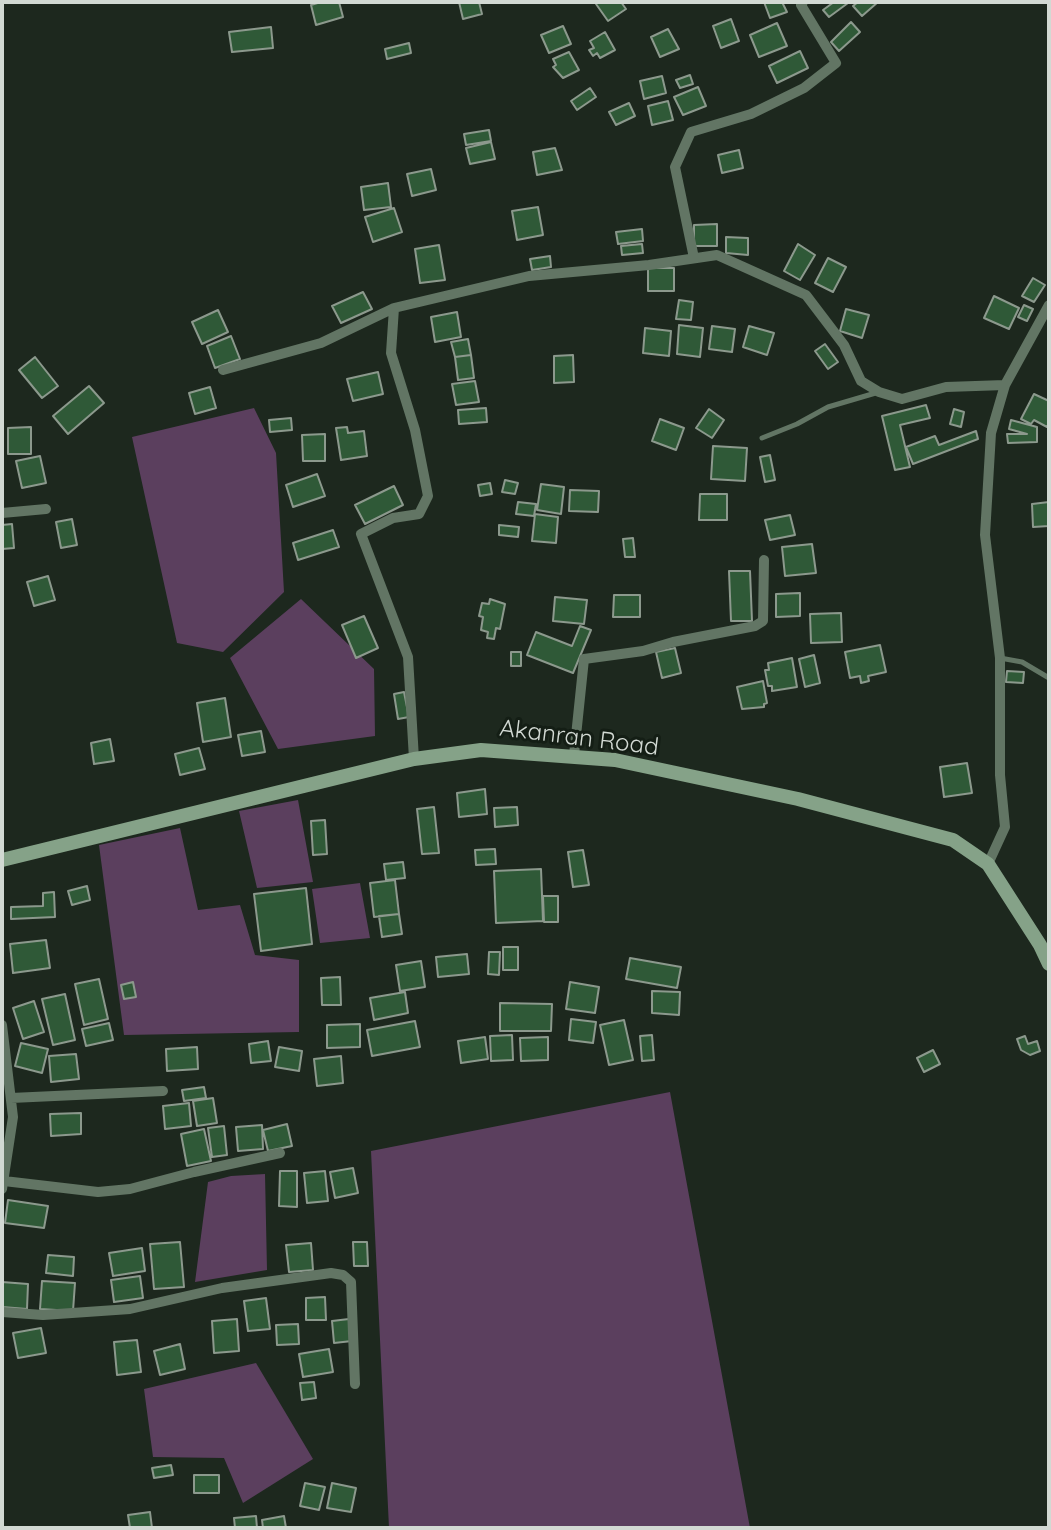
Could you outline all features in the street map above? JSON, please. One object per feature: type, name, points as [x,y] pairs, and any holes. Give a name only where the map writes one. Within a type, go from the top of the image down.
[{"type":"main road","name":"Akanran Road","points":[[2,860],[414,759],[481,750],[574,755],[615,760],[798,799],[953,840],[988,864],[1040,945],[1049,964]]},
{"type":"street","points":[[694,258],[675,167],[691,132],[751,114],[804,88],[836,63],[801,5],[803,2]]},
{"type":"street","points":[[223,370],[321,343],[394,308],[529,276],[717,255],[806,295],[844,345],[860,381],[879,392],[902,399],[946,387],[1005,385]]},
{"type":"street","points":[[988,864],[1005,827],[1000,775],[1000,658],[985,535],[991,433],[1005,385],[1049,305]]},
{"type":"street","points":[[394,308],[391,353],[415,430],[428,496],[419,514],[393,518],[376,524],[361,534],[408,656],[414,759]]},
{"type":"street","points":[[2,513],[46,509]]},
{"type":"street","points":[[574,755],[584,659],[643,651],[673,642],[755,626],[764,621],[764,560]]},
{"type":"street","points":[[2,1025],[13,1117],[3,1185],[98,1192],[130,1189],[280,1153]]},
{"type":"street","points":[[11,1098],[163,1091]]},
{"type":"street","points":[[2,1312],[43,1315],[130,1309],[222,1288],[331,1273],[343,1275],[351,1282],[355,1384]]},
{"type":"lane","points":[[762,438],[797,424],[828,407],[879,392]]},
{"type":"lane","points":[[1000,658],[1022,662],[1049,678]]},
{"type":"shaded area","points":[[254,408],[276,453],[284,592],[223,652],[177,643],[132,437]]},
{"type":"shaded area","points":[[301,599],[374,669],[375,736],[278,749],[230,658]]},
{"type":"shaded area","points":[[298,800],[313,882],[257,888],[239,811]]},
{"type":"shaded area","points":[[180,828],[198,910],[240,905],[255,955],[299,960],[299,1032],[124,1035],[99,845]]},
{"type":"shaded area","points":[[360,883],[370,938],[320,943],[312,889]]},
{"type":"shaded area","points":[[670,1092],[750,1528],[389,1528],[371,1151]]},
{"type":"shaded area","points":[[265,1174],[267,1270],[195,1282],[208,1182],[231,1176]]},
{"type":"shaded area","points":[[256,1363],[313,1459],[243,1503],[224,1458],[153,1457],[144,1389]]},
{"type":"building","points":[[339,2],[343,17],[316,25],[311,5]]},
{"type":"building","points":[[459,2],[479,2],[482,14],[463,19]]},
{"type":"building","points":[[621,2],[626,9],[608,21],[596,4]]},
{"type":"building","points":[[764,2],[782,2],[787,12],[770,18]]},
{"type":"building","points":[[834,2],[848,3],[829,17],[823,10]]},
{"type":"building","points":[[858,2],[878,2],[862,16],[853,6]]},
{"type":"building","points":[[731,19],[739,41],[721,48],[713,26]]},
{"type":"building","points":[[851,22],[860,32],[839,51],[831,42]]},
{"type":"building","points":[[777,23],[787,46],[759,57],[750,35]]},
{"type":"building","points":[[563,26],[571,44],[549,53],[541,35]]},
{"type":"building","points":[[271,27],[273,48],[232,52],[229,32]]},
{"type":"building","points":[[668,29],[679,49],[660,57],[651,37]]},
{"type":"building","points":[[605,32],[615,50],[600,58],[597,53],[593,56],[589,50],[594,48],[590,41]]},
{"type":"building","points":[[409,43],[411,53],[387,59],[385,49]]},
{"type":"building","points":[[800,51],[808,68],[777,83],[769,66]]},
{"type":"building","points":[[569,52],[579,70],[563,78],[553,67],[556,65],[553,59]]},
{"type":"building","points":[[690,75],[693,84],[680,88],[676,80]]},
{"type":"building","points":[[662,76],[666,93],[644,99],[640,81]]},
{"type":"building","points":[[698,87],[706,106],[683,115],[674,97]]},
{"type":"building","points":[[590,88],[596,97],[577,110],[571,101]]},
{"type":"building","points":[[668,101],[673,120],[652,125],[648,106]]},
{"type":"building","points":[[629,103],[635,116],[616,125],[609,112]]},
{"type":"building","points":[[489,130],[491,141],[466,145],[464,134]]},
{"type":"building","points":[[491,142],[495,159],[470,164],[466,148]]},
{"type":"building","points":[[555,148],[562,170],[537,175],[533,152]]},
{"type":"building","points":[[739,150],[743,168],[722,173],[718,155]]},
{"type":"building","points":[[431,169],[436,190],[412,196],[407,174]]},
{"type":"building","points":[[388,183],[391,207],[364,210],[361,187]]},
{"type":"building","points":[[538,207],[543,235],[517,240],[512,211]]},
{"type":"building","points":[[394,208],[402,232],[373,242],[365,217]]},
{"type":"building","points":[[717,224],[717,246],[694,246],[694,225]]},
{"type":"building","points":[[642,229],[643,241],[618,244],[616,232]]},
{"type":"building","points":[[726,237],[748,238],[748,255],[726,253]]},
{"type":"building","points":[[642,244],[643,253],[622,255],[621,246]]},
{"type":"building","points":[[798,244],[815,255],[800,280],[784,271]]},
{"type":"building","points":[[439,245],[445,280],[420,283],[415,249]]},
{"type":"building","points":[[550,256],[551,267],[532,270],[530,259]]},
{"type":"building","points":[[828,258],[846,267],[833,292],[815,283]]},
{"type":"building","points":[[648,268],[674,268],[674,291],[648,291]]},
{"type":"building","points":[[1033,278],[1045,285],[1034,302],[1022,296]]},
{"type":"building","points":[[363,292],[372,309],[341,323],[332,306]]},
{"type":"building","points":[[994,296],[1019,308],[1009,329],[984,318]]},
{"type":"building","points":[[679,300],[693,302],[691,320],[676,319]]},
{"type":"building","points":[[1024,305],[1033,309],[1027,321],[1018,317]]},
{"type":"building","points":[[846,309],[869,315],[862,338],[840,331]]},
{"type":"building","points":[[218,310],[228,332],[202,344],[192,322]]},
{"type":"building","points":[[457,312],[461,337],[435,342],[431,317]]},
{"type":"building","points":[[679,325],[703,328],[700,357],[677,354]]},
{"type":"building","points":[[712,326],[735,329],[732,352],[709,349]]},
{"type":"building","points":[[749,326],[774,333],[767,355],[743,347]]},
{"type":"building","points":[[645,328],[671,331],[669,356],[643,353]]},
{"type":"building","points":[[231,336],[240,359],[215,368],[207,346]]},
{"type":"building","points":[[468,339],[471,355],[455,357],[451,342]]},
{"type":"building","points":[[825,344],[838,362],[828,369],[815,351]]},
{"type":"building","points":[[471,355],[474,378],[458,380],[455,357]]},
{"type":"building","points":[[573,355],[574,382],[554,383],[554,356]]},
{"type":"building","points":[[35,357],[58,386],[42,398],[19,370]]},
{"type":"building","points":[[378,372],[383,394],[353,401],[347,379]]},
{"type":"building","points":[[475,381],[479,402],[456,405],[452,384]]},
{"type":"building","points":[[89,386],[104,403],[68,434],[53,416]]},
{"type":"building","points":[[210,387],[216,408],[195,414],[189,393]]},
{"type":"building","points":[[1034,394],[1049,401],[1047,427],[1034,420],[1031,424],[1021,419]]},
{"type":"building","points":[[926,405],[930,418],[900,425],[910,467],[895,470],[882,416]]},
{"type":"building","points":[[486,408],[487,422],[459,424],[458,410]]},
{"type":"building","points":[[709,409],[724,420],[712,438],[696,428]]},
{"type":"building","points":[[954,409],[964,412],[961,427],[950,424]]},
{"type":"building","points":[[291,418],[292,430],[270,432],[269,420]]},
{"type":"building","points":[[660,419],[684,428],[676,450],[652,441]]},
{"type":"building","points":[[1011,420],[1037,427],[1037,442],[1008,443],[1007,434],[1027,434],[1009,429]]},
{"type":"building","points":[[31,427],[31,454],[8,454],[8,428]]},
{"type":"building","points":[[347,427],[348,433],[364,431],[367,456],[341,460],[336,428]]},
{"type":"building","points":[[976,431],[978,439],[913,464],[906,447],[935,436],[939,445]]},
{"type":"building","points":[[325,434],[325,461],[303,461],[302,435]]},
{"type":"building","points":[[713,446],[747,448],[745,481],[711,479]]},
{"type":"building","points":[[770,455],[775,480],[765,482],[760,457]]},
{"type":"building","points":[[40,456],[46,483],[22,488],[16,461]]},
{"type":"building","points":[[317,474],[325,496],[293,507],[286,485]]},
{"type":"building","points":[[505,480],[518,483],[515,494],[502,492]]},
{"type":"building","points":[[490,483],[492,494],[480,496],[478,485]]},
{"type":"building","points":[[541,484],[564,487],[561,514],[537,510]]},
{"type":"building","points":[[394,486],[403,505],[365,524],[355,505]]},
{"type":"building","points":[[570,490],[599,491],[598,512],[569,511]]},
{"type":"building","points":[[700,494],[727,494],[727,520],[699,520]]},
{"type":"building","points":[[518,502],[536,504],[534,516],[516,514]]},
{"type":"building","points":[[1049,502],[1049,526],[1033,527],[1032,504]]},
{"type":"building","points":[[535,514],[558,517],[556,543],[532,541]]},
{"type":"building","points":[[790,515],[795,535],[770,540],[765,520]]},
{"type":"building","points":[[72,519],[77,545],[61,548],[56,522]]},
{"type":"building","points":[[12,524],[14,548],[2,549],[2,525]]},
{"type":"building","points":[[499,525],[519,527],[518,537],[499,535]]},
{"type":"building","points":[[333,530],[339,547],[298,560],[293,543]]},
{"type":"building","points":[[633,538],[635,557],[625,557],[623,539]]},
{"type":"building","points":[[812,544],[816,573],[785,576],[782,547]]},
{"type":"building","points":[[729,571],[750,571],[752,621],[731,621]]},
{"type":"building","points":[[48,576],[55,600],[34,606],[27,582]]},
{"type":"building","points":[[800,593],[800,616],[776,617],[776,594]]},
{"type":"building","points":[[614,595],[640,595],[640,617],[613,617]]},
{"type":"building","points":[[555,597],[587,600],[584,624],[553,621]]},
{"type":"building","points":[[490,599],[505,604],[500,629],[496,628],[494,639],[487,638],[488,632],[481,630],[483,617],[479,616],[482,603],[489,604]]},
{"type":"building","points":[[841,613],[842,642],[811,643],[810,614]]},
{"type":"building","points":[[364,616],[378,648],[356,658],[342,625]]},
{"type":"building","points":[[580,626],[591,630],[573,673],[527,655],[536,632],[572,646]]},
{"type":"building","points":[[880,645],[886,672],[868,676],[869,681],[861,683],[860,676],[850,678],[845,652]]},
{"type":"building","points":[[675,648],[681,673],[662,678],[656,652]]},
{"type":"building","points":[[511,652],[521,652],[521,666],[511,666]]},
{"type":"building","points":[[814,655],[820,683],[805,687],[799,659]]},
{"type":"building","points":[[792,658],[797,687],[772,691],[772,686],[768,686],[765,670],[769,670],[768,663]]},
{"type":"building","points":[[1007,671],[1024,672],[1023,683],[1006,682]]},
{"type":"building","points":[[763,681],[767,703],[764,707],[742,709],[737,687]]},
{"type":"building","points":[[404,692],[409,717],[398,719],[394,694]]},
{"type":"building","points":[[225,698],[231,737],[203,742],[197,703]]},
{"type":"building","points":[[261,731],[265,752],[242,756],[238,735]]},
{"type":"building","points":[[110,739],[114,761],[94,764],[91,743]]},
{"type":"building","points":[[199,748],[205,769],[180,775],[175,754]]},
{"type":"building","points":[[967,763],[972,793],[944,797],[940,767]]},
{"type":"building","points":[[485,789],[487,814],[459,817],[457,793]]},
{"type":"building","points":[[434,807],[439,853],[422,854],[417,809]]},
{"type":"building","points":[[517,807],[518,825],[495,827],[494,808]]},
{"type":"building","points":[[325,820],[327,854],[313,855],[311,821]]},
{"type":"building","points":[[495,849],[496,864],[476,865],[475,850]]},
{"type":"building","points":[[583,850],[589,885],[573,887],[568,852]]},
{"type":"building","points":[[403,862],[405,878],[386,880],[384,864]]},
{"type":"building","points":[[541,869],[543,921],[496,923],[494,871]]},
{"type":"building","points":[[395,880],[399,914],[374,917],[370,883]]},
{"type":"building","points":[[87,886],[90,900],[72,905],[68,891]]},
{"type":"building","points":[[306,888],[312,944],[261,951],[254,894]]},
{"type":"building","points":[[54,892],[55,917],[11,919],[11,907],[43,906],[43,893]]},
{"type":"building","points":[[543,896],[558,896],[558,922],[544,922]]},
{"type":"building","points":[[399,914],[402,934],[382,937],[379,916]]},
{"type":"building","points":[[46,940],[50,968],[13,973],[10,944]]},
{"type":"building","points":[[503,947],[518,947],[518,970],[503,970]]},
{"type":"building","points":[[489,952],[500,952],[499,975],[488,974]]},
{"type":"building","points":[[467,954],[469,974],[438,977],[436,957]]},
{"type":"building","points":[[630,958],[681,967],[677,988],[626,979]]},
{"type":"building","points":[[421,961],[425,987],[400,991],[396,965]]},
{"type":"building","points":[[340,977],[341,1005],[322,1005],[321,978]]},
{"type":"building","points":[[99,979],[108,1019],[84,1025],[75,984]]},
{"type":"building","points":[[133,982],[136,997],[124,999],[121,985]]},
{"type":"building","points":[[570,982],[599,987],[595,1013],[566,1009]]},
{"type":"building","points":[[652,991],[680,992],[679,1015],[652,1013]]},
{"type":"building","points":[[405,992],[408,1013],[374,1020],[370,998]]},
{"type":"building","points":[[65,994],[75,1040],[53,1045],[42,999]]},
{"type":"building","points":[[34,1001],[44,1032],[23,1039],[13,1008]]},
{"type":"building","points":[[500,1003],[552,1004],[551,1031],[500,1031]]},
{"type":"building","points":[[571,1019],[596,1022],[593,1043],[569,1040]]},
{"type":"building","points":[[624,1020],[633,1060],[609,1065],[600,1025]]},
{"type":"building","points":[[415,1021],[420,1047],[372,1056],[367,1030]]},
{"type":"building","points":[[109,1023],[113,1040],[86,1046],[82,1029]]},
{"type":"building","points":[[360,1024],[360,1047],[327,1048],[327,1025]]},
{"type":"building","points":[[512,1035],[513,1060],[491,1061],[490,1036]]},
{"type":"building","points":[[652,1035],[654,1060],[642,1061],[640,1036]]},
{"type":"building","points":[[1025,1036],[1028,1044],[1037,1041],[1040,1051],[1030,1055],[1021,1050],[1017,1039]]},
{"type":"building","points":[[485,1037],[488,1059],[461,1063],[458,1041]]},
{"type":"building","points":[[548,1037],[548,1060],[521,1061],[520,1038]]},
{"type":"building","points":[[268,1041],[271,1061],[251,1063],[249,1044]]},
{"type":"building","points":[[21,1043],[48,1049],[42,1073],[15,1066]]},
{"type":"building","points":[[197,1047],[198,1069],[167,1071],[166,1049]]},
{"type":"building","points":[[279,1047],[302,1051],[299,1071],[275,1067]]},
{"type":"building","points":[[933,1050],[940,1064],[924,1072],[917,1058]]},
{"type":"building","points":[[76,1054],[79,1079],[51,1082],[49,1056]]},
{"type":"building","points":[[341,1056],[343,1083],[317,1086],[314,1059]]},
{"type":"building","points":[[204,1087],[206,1098],[184,1101],[182,1090]]},
{"type":"building","points":[[213,1098],[217,1123],[197,1126],[193,1101]]},
{"type":"building","points":[[189,1103],[191,1126],[165,1129],[163,1106]]},
{"type":"building","points":[[81,1113],[81,1134],[51,1136],[50,1114]]},
{"type":"building","points":[[287,1124],[292,1146],[268,1151],[263,1130]]},
{"type":"building","points":[[262,1125],[263,1149],[238,1151],[236,1127]]},
{"type":"building","points":[[224,1126],[227,1155],[212,1157],[208,1128]]},
{"type":"building","points":[[204,1129],[211,1161],[187,1166],[181,1134]]},
{"type":"building","points":[[353,1168],[358,1193],[335,1198],[330,1172]]},
{"type":"building","points":[[280,1171],[297,1171],[297,1207],[279,1206]]},
{"type":"building","points":[[325,1171],[328,1201],[307,1203],[304,1173]]},
{"type":"building","points":[[8,1200],[48,1206],[44,1228],[5,1223]]},
{"type":"building","points":[[180,1242],[184,1287],[154,1289],[150,1244]]},
{"type":"building","points":[[353,1242],[367,1242],[368,1266],[354,1266]]},
{"type":"building","points":[[311,1243],[313,1270],[289,1272],[286,1245]]},
{"type":"building","points":[[142,1248],[145,1271],[113,1276],[109,1253]]},
{"type":"building","points":[[48,1255],[74,1257],[73,1276],[46,1273]]},
{"type":"building","points":[[140,1276],[143,1298],[114,1302],[111,1280]]},
{"type":"building","points":[[42,1281],[75,1283],[73,1311],[40,1309]]},
{"type":"building","points":[[2,1282],[28,1284],[27,1309],[2,1307]]},
{"type":"building","points":[[325,1297],[326,1320],[306,1320],[306,1298]]},
{"type":"building","points":[[266,1298],[270,1329],[248,1331],[244,1301]]},
{"type":"building","points":[[237,1319],[239,1351],[214,1353],[212,1321]]},
{"type":"building","points":[[349,1319],[352,1341],[334,1343],[332,1321]]},
{"type":"building","points":[[298,1324],[299,1344],[277,1345],[276,1325]]},
{"type":"building","points":[[41,1328],[46,1353],[18,1358],[13,1333]]},
{"type":"building","points":[[137,1340],[141,1372],[117,1375],[114,1342]]},
{"type":"building","points":[[180,1344],[185,1369],[160,1375],[154,1351]]},
{"type":"building","points":[[329,1349],[333,1372],[303,1377],[299,1354]]},
{"type":"building","points":[[314,1382],[316,1398],[302,1400],[300,1383]]},
{"type":"building","points":[[171,1465],[173,1475],[154,1478],[152,1468]]},
{"type":"building","points":[[194,1475],[219,1475],[219,1493],[194,1493]]},
{"type":"building","points":[[305,1483],[325,1487],[319,1510],[300,1506]]},
{"type":"building","points":[[332,1483],[356,1488],[351,1512],[327,1508]]},
{"type":"building","points":[[150,1512],[152,1528],[130,1528],[128,1515]]},
{"type":"building","points":[[256,1516],[257,1528],[235,1528],[234,1518]]},
{"type":"building","points":[[284,1516],[286,1528],[263,1528],[262,1520]]}]
